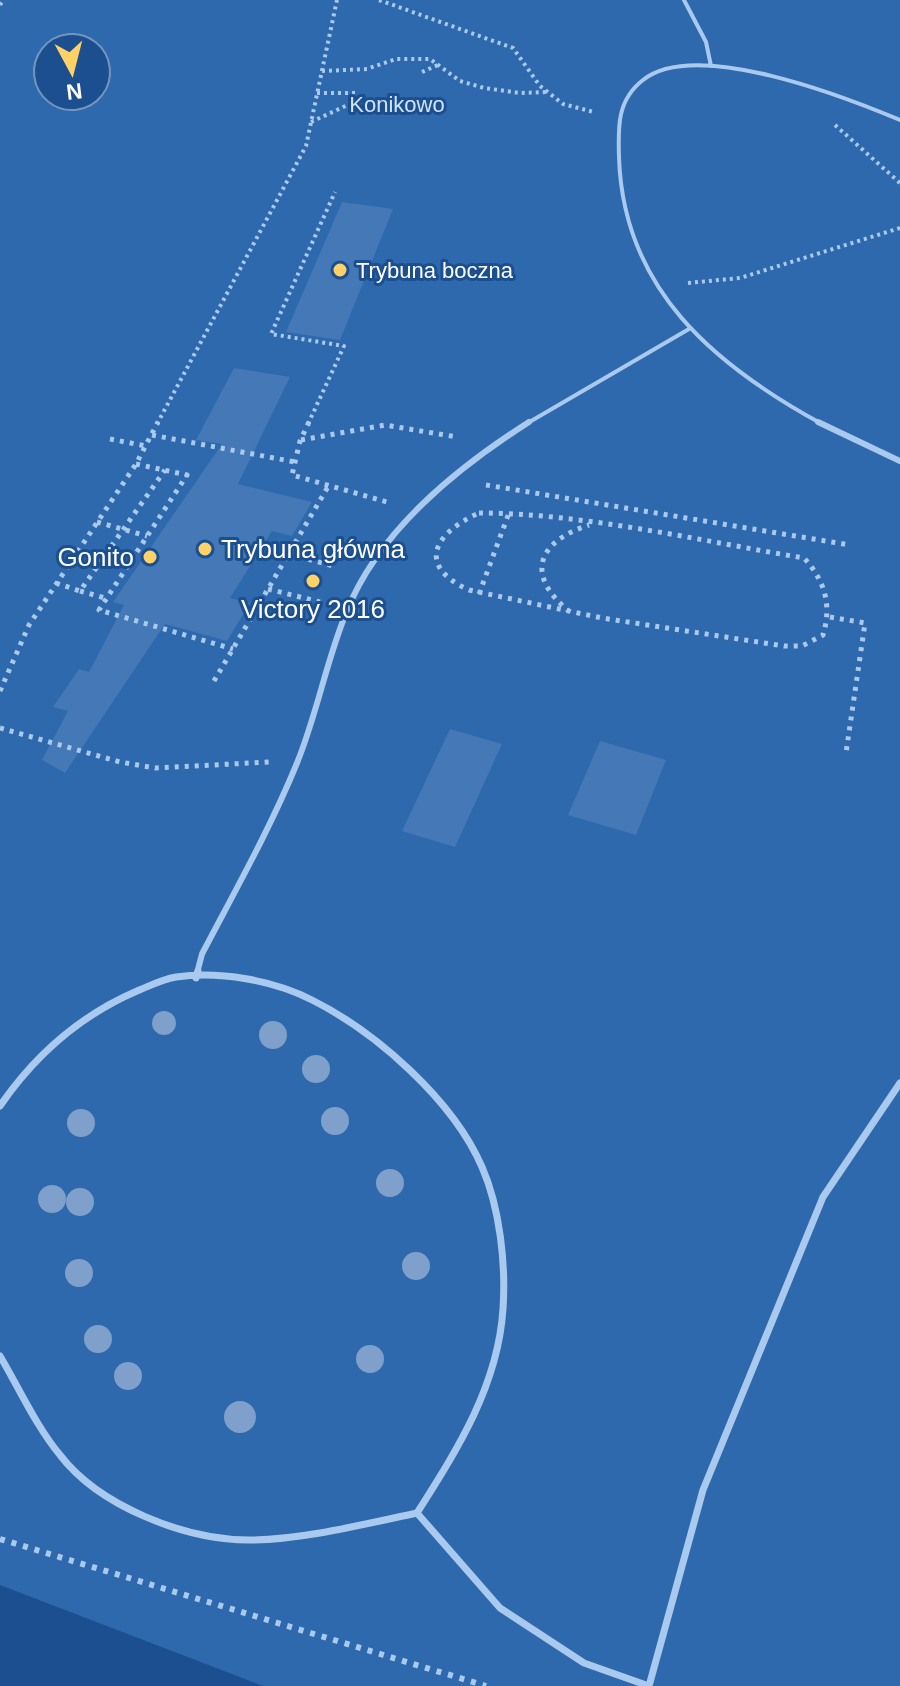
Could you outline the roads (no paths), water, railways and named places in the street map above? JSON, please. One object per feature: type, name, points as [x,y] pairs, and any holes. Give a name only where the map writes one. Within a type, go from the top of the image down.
[{"type":"lane","points":[[684,0],[706,42],[711,66]]},
{"type":"lane","points":[[900,120],[808,85],[762,72],[711,66],[652,73],[625,97],[619,116],[619,175],[627,225],[655,286],[689,329],[779,401],[826,428],[900,461]]},
{"type":"lane","points":[[196,978],[202,954],[307,736],[338,630],[365,574],[383,549],[418,511],[495,443],[555,403],[689,329]]},
{"type":"lane","points":[[0,1106],[20,1074],[69,1029],[120,998],[175,977],[243,978],[306,997],[373,1040],[441,1101],[482,1167],[497,1228],[503,1309],[486,1393],[456,1451],[417,1513],[339,1529],[248,1540],[175,1528],[110,1501],[60,1456],[0,1356]]},
{"type":"lane","points":[[417,1513],[500,1608],[584,1663],[649,1686],[703,1490],[817,1211],[823,1197],[900,1083]]},
{"type":"place","name":"Trybuna boczna","points":[[340,270]]},
{"type":"place","name":"Trybuna główna","points":[[205,549]]},
{"type":"place","name":"Gonito","points":[[150,557]]},
{"type":"place","name":"Victory 2016","points":[[313,581]]},
{"type":"park label","name":"Konikowo","points":[[397,104]]}]
